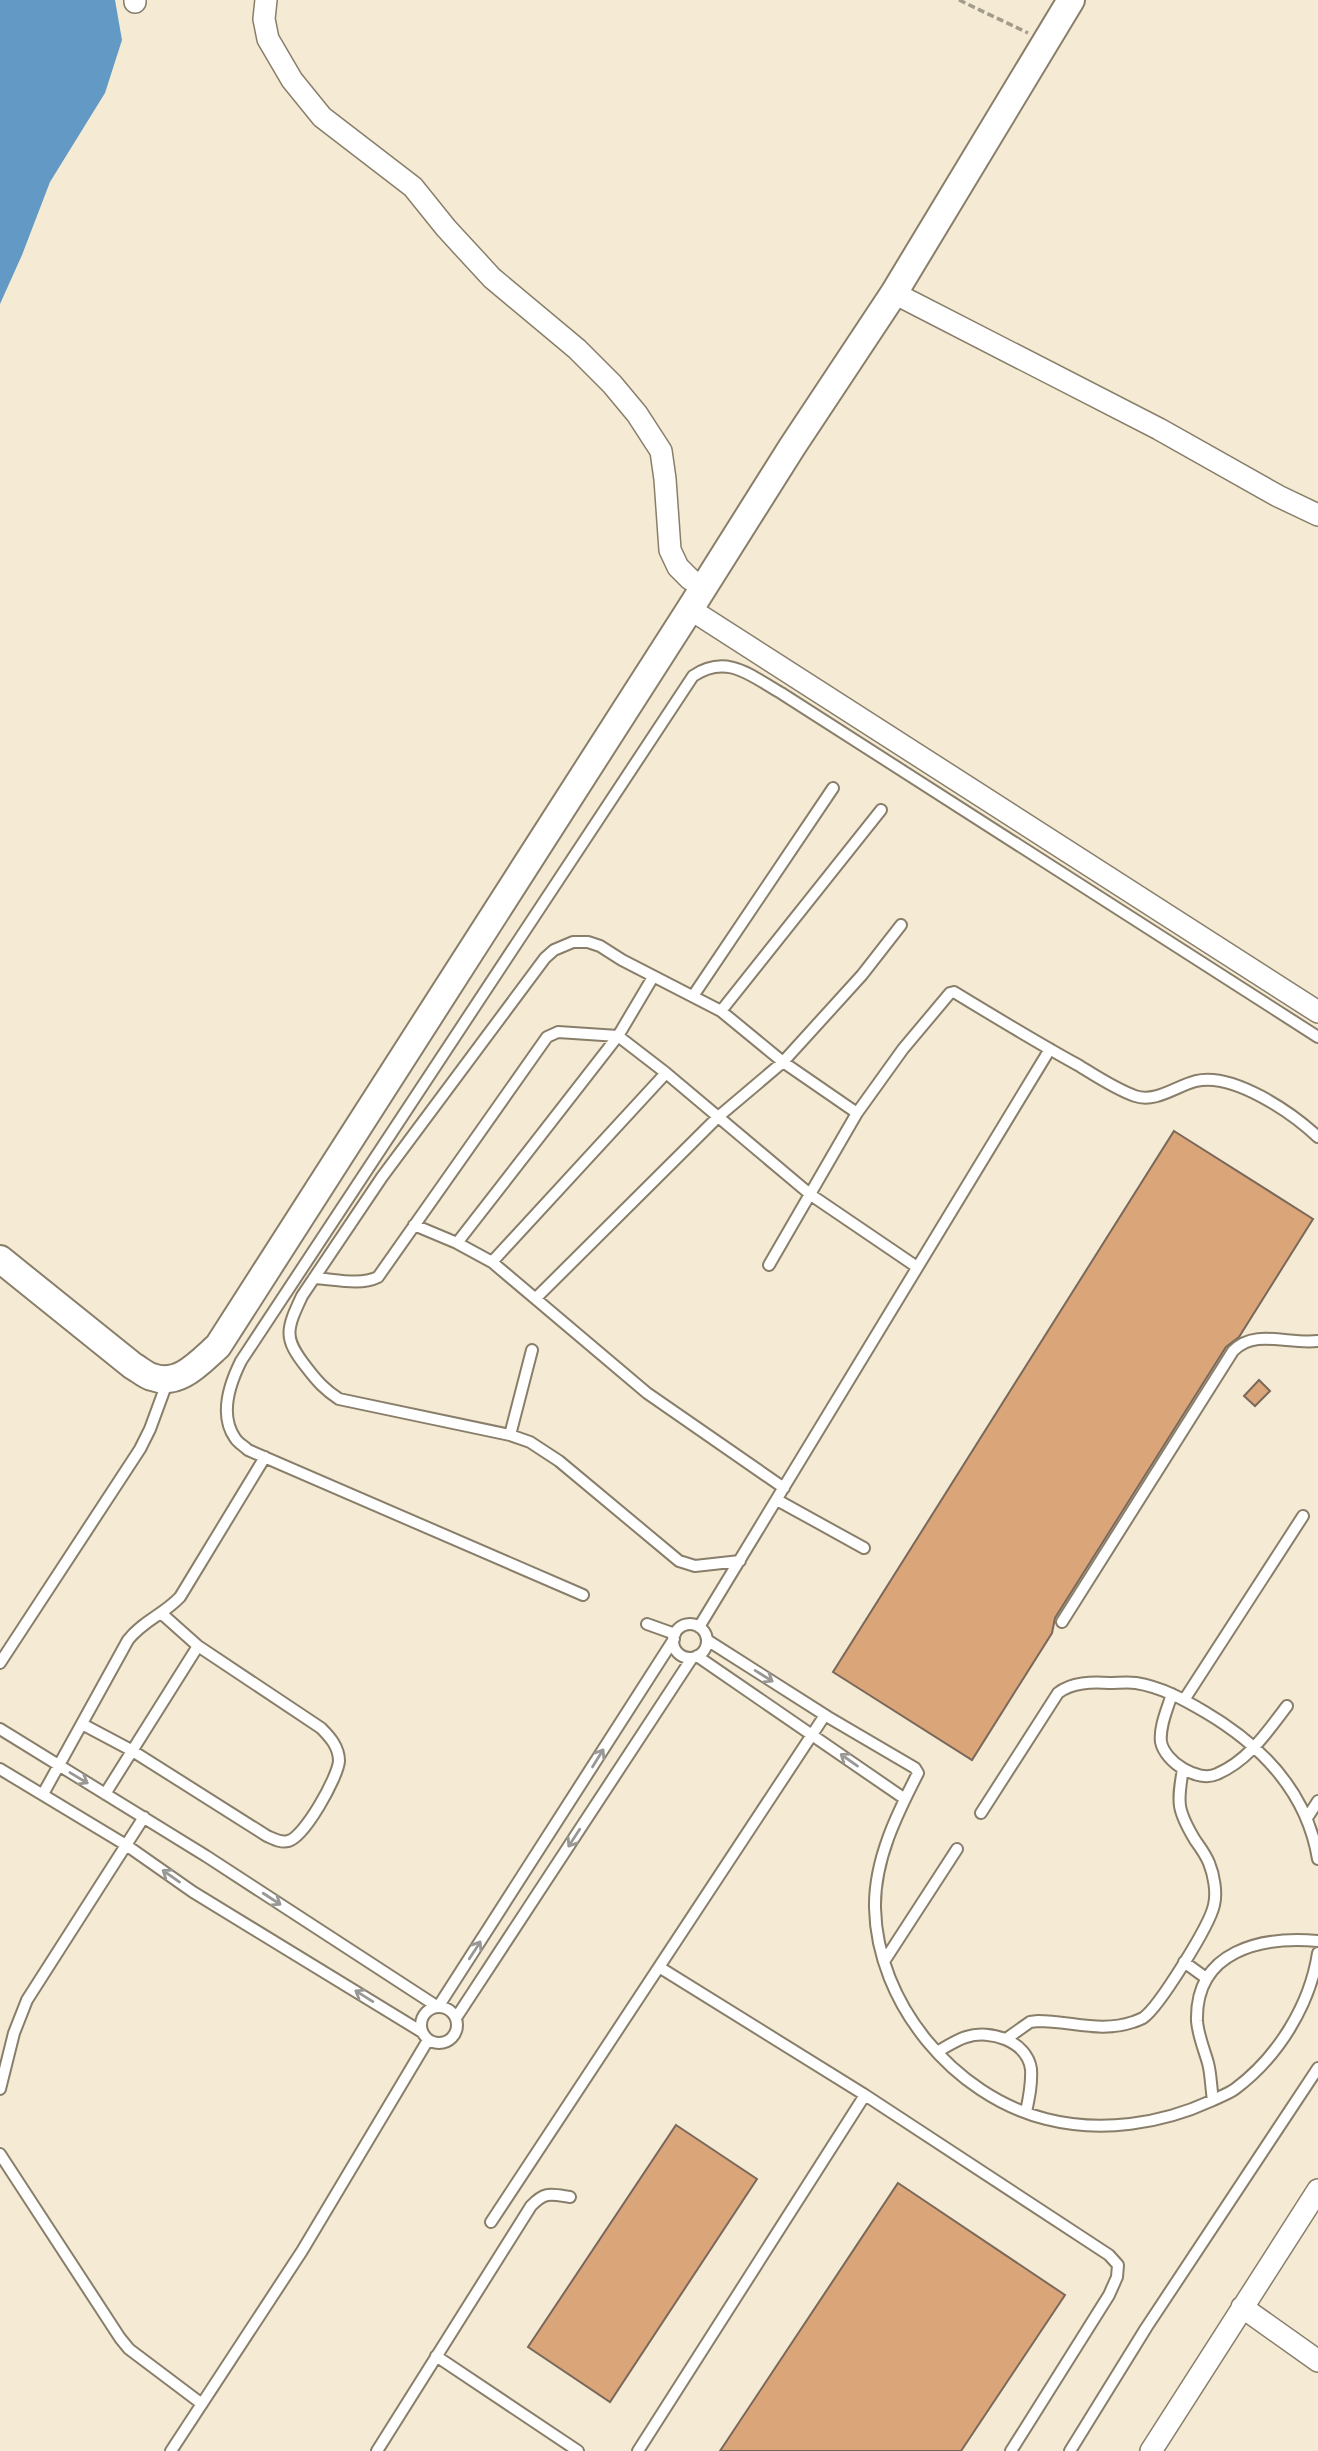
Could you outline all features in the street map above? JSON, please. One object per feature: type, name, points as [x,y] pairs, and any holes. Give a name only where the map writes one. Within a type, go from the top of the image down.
[{"type":"street","points":[[266,0],[264,19],[268,39],[292,80],[322,117],[413,187],[492,278],[577,349],[637,414],[661,451],[670,551],[678,567],[690,579],[697,598],[1318,1012]]},
{"type":"street","points":[[0,1259],[133,1366],[151,1377],[168,1380],[192,1370],[218,1346],[792,447],[894,293],[1071,0]]},
{"type":"street","points":[[894,293],[1159,429],[1278,496],[1318,515]]},
{"type":"street","points":[[1150,2451],[1318,2190]]},
{"type":"street","points":[[1242,2306],[1318,2361]]},
{"type":"lane","points":[[583,1595],[248,1450],[234,1437],[227,1403],[232,1381],[241,1361],[693,676],[704,668],[724,665],[737,668],[781,693],[1318,1037]]},
{"type":"lane","points":[[693,996],[834,788]]},
{"type":"lane","points":[[721,1011],[881,810]]},
{"type":"lane","points":[[536,1298],[718,1117],[783,1062],[862,975],[901,925]]},
{"type":"lane","points":[[740,1561],[695,1566],[679,1561],[559,1461],[530,1442],[510,1435],[340,1399],[325,1390],[292,1350],[289,1339],[292,1316],[314,1278],[382,1177],[545,958],[565,944],[588,942],[600,946],[653,977],[721,1011],[783,1062],[857,1113]]},
{"type":"lane","points":[[457,1243],[618,1036],[653,977]]},
{"type":"lane","points":[[769,1265],[857,1113],[903,1049],[950,993],[954,992],[1137,1097],[1159,1095],[1194,1081],[1225,1081],[1246,1089],[1289,1114],[1318,1137]]},
{"type":"lane","points":[[314,1278],[371,1280],[378,1277],[547,1037],[558,1032],[618,1036],[811,1195],[917,1267]]},
{"type":"lane","points":[[699,1627],[1050,1049]]},
{"type":"lane","points":[[492,1262],[666,1073]]},
{"type":"lane","points":[[414,1225],[457,1243],[492,1262],[647,1393],[784,1488]]},
{"type":"lane","points":[[1062,1622],[1233,1351],[1246,1340],[1257,1338],[1283,1342],[1318,1341]]},
{"type":"lane","points":[[510,1435],[532,1350]]},
{"type":"lane","points":[[0,1662],[140,1449],[168,1380]]},
{"type":"lane","points":[[43,1794],[128,1640],[138,1627],[170,1607],[180,1597],[265,1457]]},
{"type":"lane","points":[[777,1500],[864,1548]]},
{"type":"lane","points":[[1184,1700],[1303,1516]]},
{"type":"lane","points":[[82,1724],[131,1750],[267,1836],[280,1842],[299,1836],[336,1773],[339,1760],[334,1741],[321,1728],[198,1646],[161,1613]]},
{"type":"lane","points":[[647,1624],[674,1636]]},
{"type":"lane","points":[[171,2451],[302,2251],[425,2036],[421,2025],[426,2012],[438,2007],[674,1636],[683,1626],[699,1627],[707,1640],[915,1768],[918,1773],[887,1841],[879,1876],[875,1907],[885,1960],[903,2008],[945,2062],[985,2091],[1046,2119],[1086,2126],[1123,2125],[1160,2119],[1195,2108],[1234,2091],[1265,2062],[1288,2034],[1304,1999],[1318,1952]]},
{"type":"lane","points":[[674,1636],[678,1653],[695,1657],[813,1734],[905,1799]]},
{"type":"lane","points":[[456,2018],[695,1657],[705,1650],[707,1640]]},
{"type":"lane","points":[[105,1794],[198,1646]]},
{"type":"lane","points":[[981,1813],[1058,1693],[1074,1684],[1136,1683],[1184,1700],[1231,1728],[1256,1748],[1283,1776],[1307,1818],[1318,1859]]},
{"type":"lane","points":[[1172,1694],[1161,1741],[1166,1753],[1183,1769],[1207,1777],[1217,1774],[1256,1748],[1287,1706]]},
{"type":"lane","points":[[491,2222],[825,1715]]},
{"type":"lane","points":[[0,1729],[144,1817],[438,2007],[449,2010],[456,2018],[457,2030],[450,2040],[440,2044],[425,2036],[193,1892],[126,1845],[0,1769]]},
{"type":"lane","points":[[1006,2039],[1030,2022],[1112,2028],[1143,2018],[1184,1962],[1208,1923],[1215,1892],[1209,1862],[1179,1807],[1183,1769]]},
{"type":"lane","points":[[1307,1818],[1318,1801]]},
{"type":"lane","points":[[0,2089],[14,2033],[27,2000],[144,1817]]},
{"type":"lane","points":[[885,1960],[957,1849]]},
{"type":"lane","points":[[1213,2100],[1208,2064],[1197,2021],[1201,1990],[1206,1978],[1224,1959],[1253,1946],[1276,1940],[1318,1941]]},
{"type":"lane","points":[[1184,1962],[1206,1978]]},
{"type":"lane","points":[[659,1967],[865,2095],[1109,2255],[1118,2265],[1117,2277],[1109,2295],[1011,2451]]},
{"type":"lane","points":[[937,2052],[966,2037],[991,2035],[1006,2039],[1027,2055],[1031,2067],[1031,2088],[1026,2112]]},
{"type":"lane","points":[[1070,2451],[1146,2328],[1318,2068]]},
{"type":"lane","points":[[638,2451],[865,2095]]},
{"type":"lane","points":[[0,2154],[120,2339],[129,2349],[202,2404]]},
{"type":"lane","points":[[377,2451],[531,2206],[540,2196],[548,2194],[570,2197]]},
{"type":"lane","points":[[436,2356],[578,2451]]},
{"type":"path","points":[[959,0],[1045,41]]},
{"type":"water","points":[[0,0],[115,0],[122,40],[105,93],[50,182],[0,304]]},
{"type":"building","points":[[1174,1131],[1313,1219],[1239,1337],[1226,1347],[1055,1618],[1052,1633],[972,1760],[833,1672]]},
{"type":"building","points":[[1259,1380],[1270,1391],[1255,1406],[1244,1396]]},
{"type":"building","points":[[676,2125],[757,2179],[610,2402],[528,2347]]},
{"type":"building","points":[[898,2183],[1065,2295],[961,2451],[720,2451]]}]
